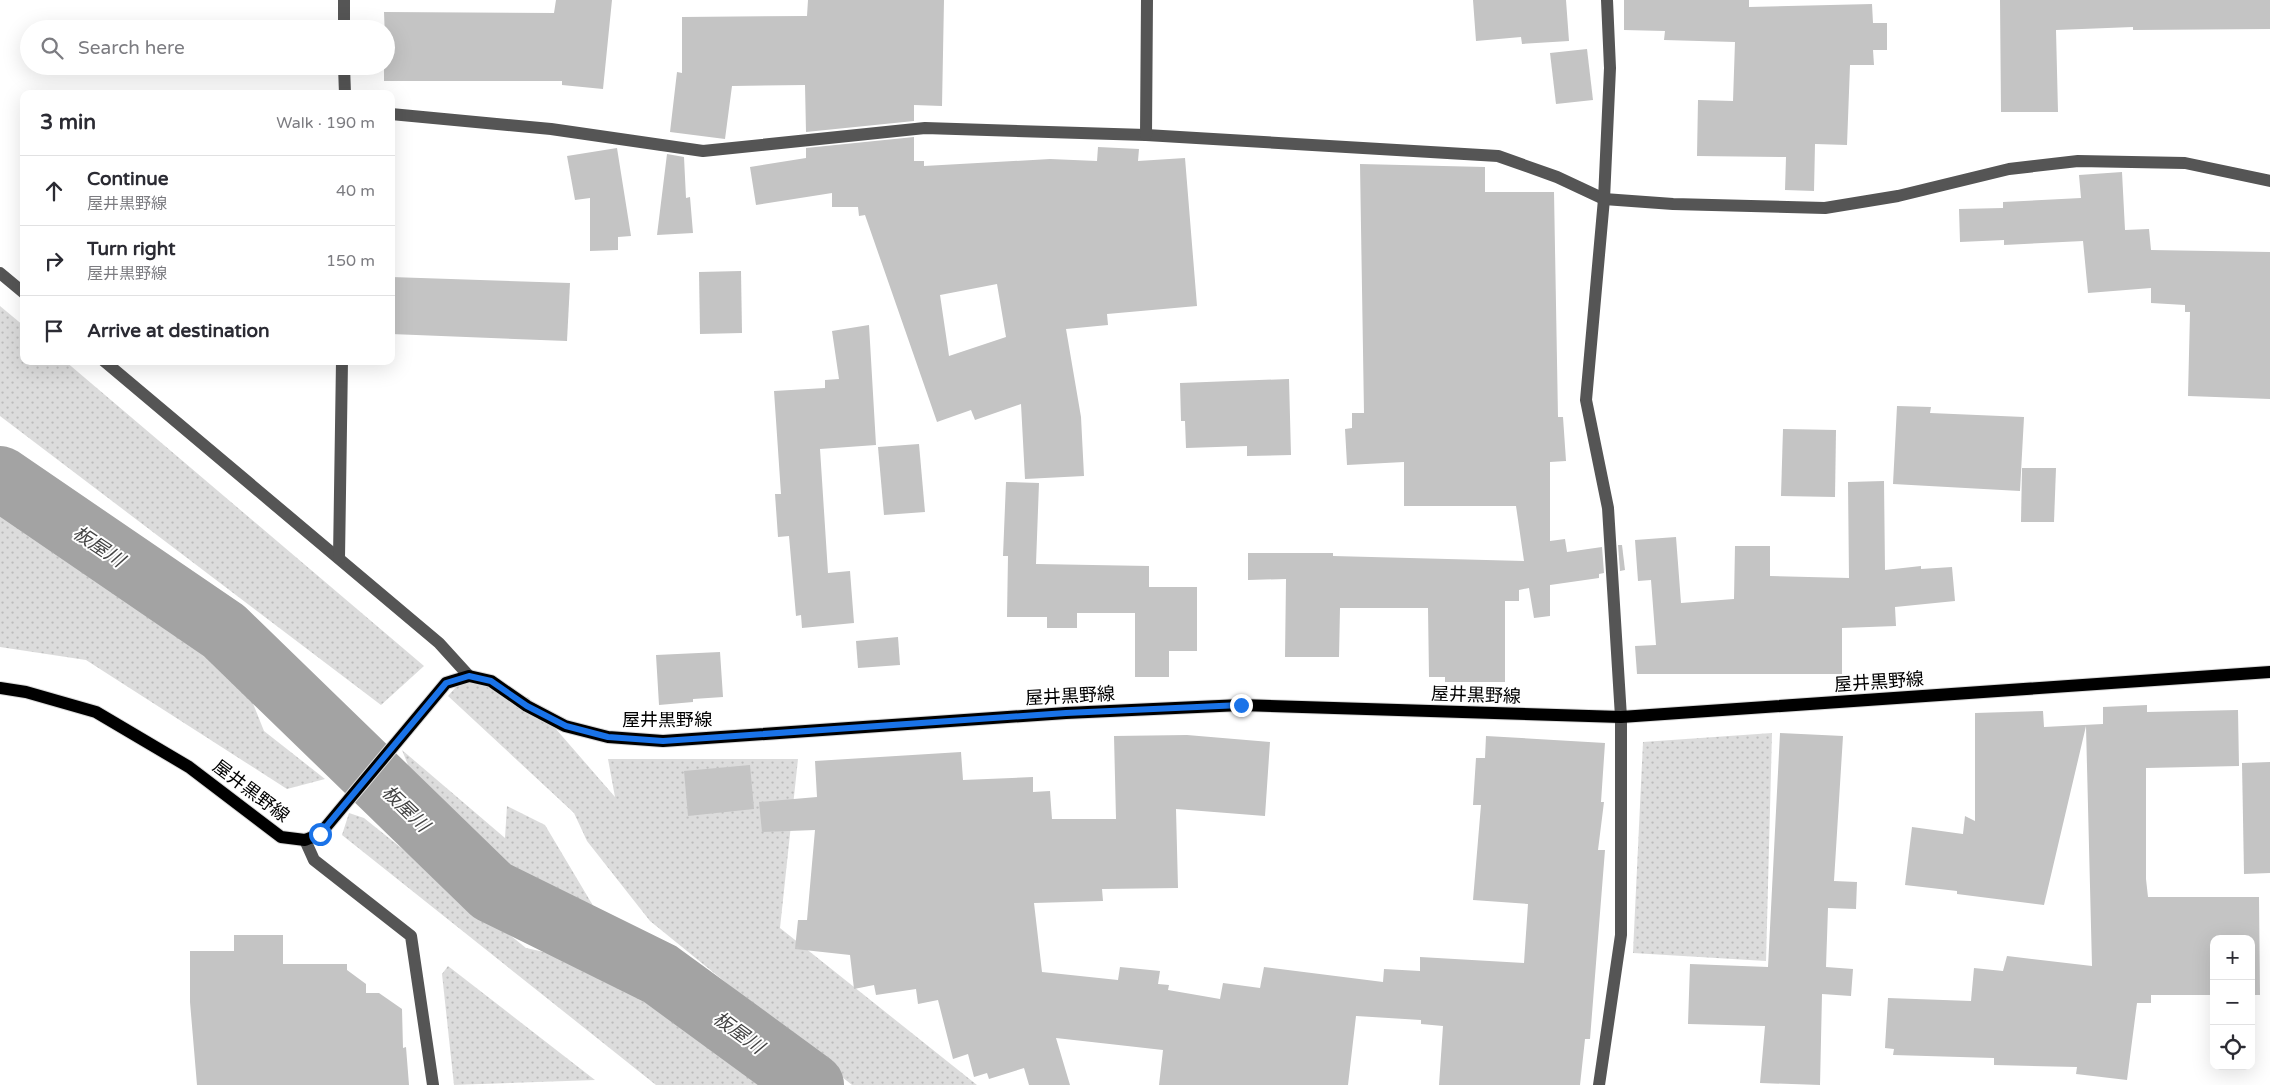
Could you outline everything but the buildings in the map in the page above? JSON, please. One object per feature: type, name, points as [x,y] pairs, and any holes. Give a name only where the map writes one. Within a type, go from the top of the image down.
[{"type":"main road","name":"屋井黒野線","points":[[0,688],[26,692],[96,712],[190,766],[281,837],[305,840],[320,834],[446,683],[469,676],[491,681],[527,706],[566,726],[608,737],[663,741],[1066,713],[1241,705],[1621,717],[2270,672]]},
{"type":"street","points":[[344,0],[344,20]]},
{"type":"street","points":[[1146,0],[1146,135]]},
{"type":"street","points":[[1599,1085],[1621,935],[1621,717],[1608,508],[1586,400],[1604,200],[1610,68],[1607,0]]},
{"type":"street","points":[[344,75],[345,90]]},
{"type":"street","points":[[395,114],[551,129],[704,151],[926,128],[1146,135],[1498,156],[1556,178],[1604,200],[1825,208],[1898,196],[2009,169],[2078,161],[2185,163],[2270,181]]},
{"type":"street","points":[[0,273],[20,290]]},
{"type":"street","points":[[109,365],[439,643],[469,676]]},
{"type":"street","points":[[339,558],[342,365]]},
{"type":"street","points":[[305,840],[314,860],[411,936],[433,1085]]},
{"type":"shaded area","points":[[0,306],[20,323],[20,365],[70,365],[424,666],[381,705],[0,416]]},
{"type":"shaded area","points":[[0,496],[224,631],[264,731],[325,779],[287,789],[86,660],[0,647]]},
{"type":"shaded area","points":[[464,678],[529,698],[615,797],[608,759],[798,759],[780,928],[977,1085],[852,1085],[650,921],[587,841],[574,813],[448,696]]},
{"type":"shaded area","points":[[1772,733],[1766,961],[1633,953],[1643,742]]},
{"type":"shaded area","points":[[402,750],[505,838],[507,806],[545,825],[598,914],[583,936],[492,891],[426,810]]},
{"type":"shaded area","points":[[349,813],[364,818],[526,948],[558,955],[601,959],[690,996],[773,1085],[656,1085],[342,835]]},
{"type":"shaded area","points":[[448,966],[595,1080],[454,1085],[442,974]]},
{"type":"waterway","name":"板屋川","points":[[0,478],[224,631],[492,891],[660,974],[812,1085]]},
{"type":"route","points":[[320,834],[446,683],[469,676],[491,681],[527,706],[566,726],[608,737],[663,741],[1066,713],[1241,705]]}]
